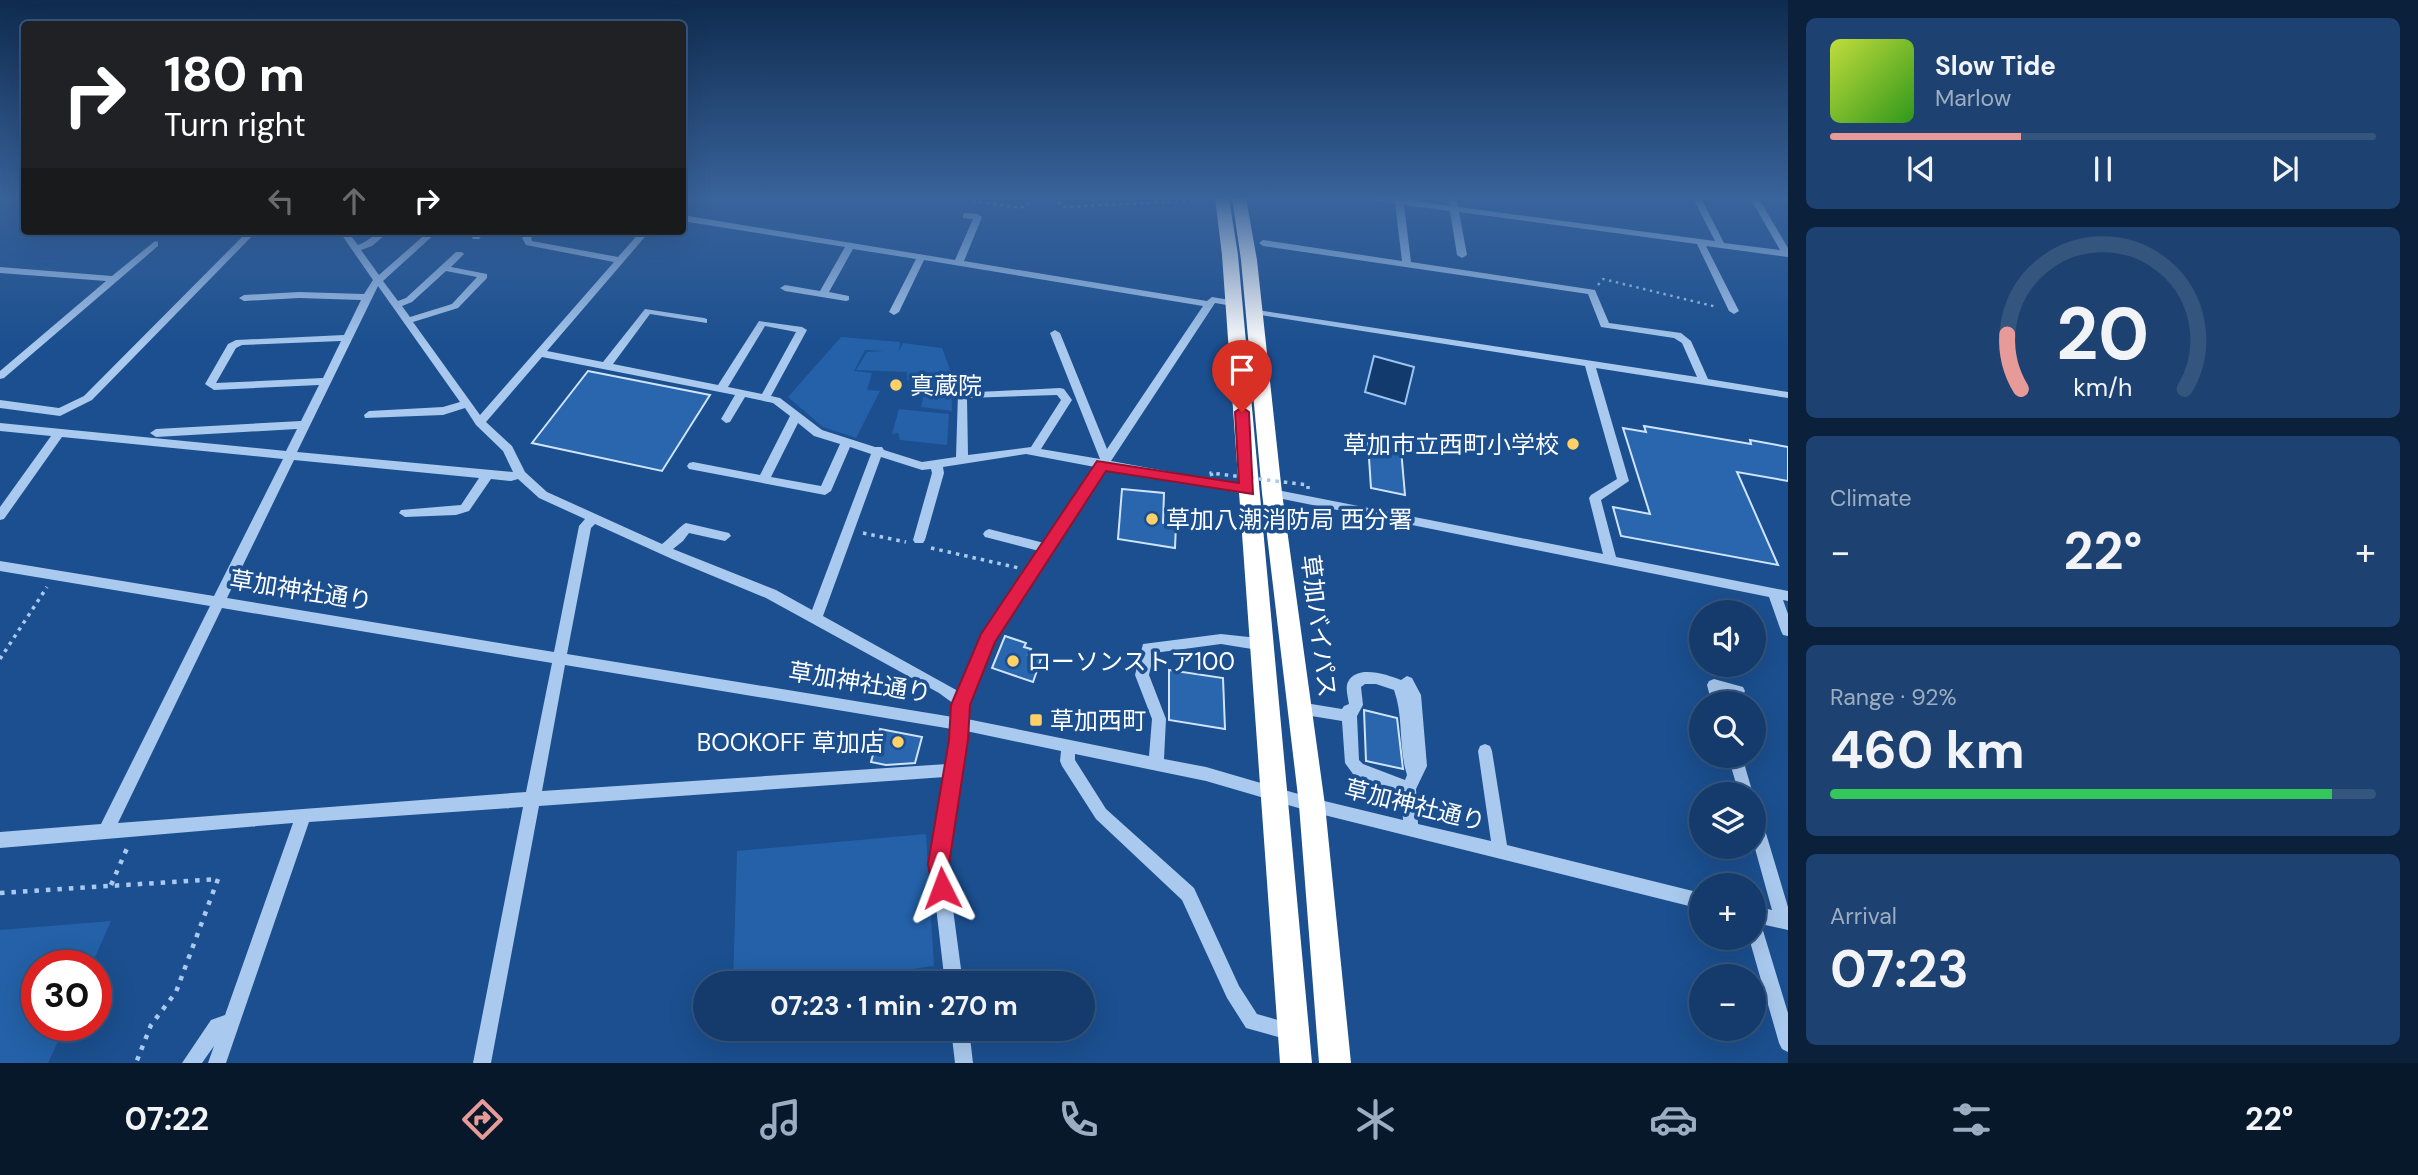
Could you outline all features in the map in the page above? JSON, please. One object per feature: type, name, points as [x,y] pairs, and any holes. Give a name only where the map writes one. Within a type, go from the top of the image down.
[{"type":"highway","points":[[1224,248],[1233,303],[1258,644],[1279,837],[1296,1063]]},
{"type":"highway","name":"草加バイパス","points":[[1246,248],[1272,493],[1312,805],[1335,1063]]},
{"type":"street","points":[[0,376],[151,248]]},
{"type":"street","points":[[0,404],[60,412],[88,398],[237,248]]},
{"type":"street","points":[[360,248],[356,249],[377,280],[480,422],[509,449],[520,474],[542,495],[663,551],[771,594],[961,701]]},
{"type":"street","points":[[106,831],[367,297],[377,280],[415,248]]},
{"type":"street","points":[[554,248],[620,260]]},
{"type":"street","points":[[480,422],[631,248]]},
{"type":"street","points":[[823,295],[849,248]]},
{"type":"street","points":[[859,248],[1209,304]]},
{"type":"street","points":[[958,264],[965,248]]},
{"type":"street","points":[[1294,248],[1592,292],[1605,325],[1677,335],[1686,341],[1704,382]]},
{"type":"street","points":[[1404,248],[1406,264]]},
{"type":"street","points":[[1461,248],[1462,255]]},
{"type":"street","points":[[1703,248],[1734,311]]},
{"type":"street","points":[[1740,248],[1788,254]]},
{"type":"street","points":[[396,305],[409,300],[459,254]]},
{"type":"street","points":[[894,312],[920,258]]},
{"type":"street","points":[[407,321],[455,306],[484,276],[443,268]]},
{"type":"street","points":[[0,270],[114,279]]},
{"type":"street","points":[[785,288],[846,298]]},
{"type":"street","points":[[244,298],[299,295],[367,297]]},
{"type":"street","points":[[952,971],[939,864],[961,701],[987,639],[1209,304],[1212,300],[1233,303]]},
{"type":"street","points":[[606,367],[648,311],[704,321]]},
{"type":"street","points":[[1254,311],[1788,395]]},
{"type":"street","points":[[721,389],[762,323],[802,330],[765,397]]},
{"type":"street","points":[[1055,333],[1104,462]]},
{"type":"street","points":[[325,382],[214,387],[210,384],[232,346],[240,342],[348,338]]},
{"type":"street","points":[[540,353],[776,400],[818,433],[922,466],[1034,451],[1247,490]]},
{"type":"street","points":[[1590,364],[1623,481],[1595,498],[1611,562]]},
{"type":"street","points":[[961,459],[962,395],[1060,391],[1067,400],[1034,451]]},
{"type":"street","points":[[726,419],[741,393]]},
{"type":"street","points":[[369,415],[443,411],[467,404]]},
{"type":"street","points":[[764,479],[796,415]]},
{"type":"street","points":[[156,433],[179,428],[303,425]]},
{"type":"street","points":[[0,427],[511,477],[520,474]]},
{"type":"street","points":[[0,516],[59,433]]},
{"type":"street","points":[[693,466],[825,491],[846,442]]},
{"type":"street","points":[[816,617],[878,450]]},
{"type":"street","points":[[921,544],[938,473],[936,463]]},
{"type":"street","points":[[404,513],[456,511],[465,508],[488,474]]},
{"type":"street","points":[[1272,493],[1781,595],[1788,631]]},
{"type":"street","points":[[482,1063],[585,526],[594,518]]},
{"type":"street","points":[[663,551],[679,538],[686,528],[725,536]]},
{"type":"street","points":[[989,534],[1047,548]]},
{"type":"street","name":"草加神社通り","points":[[0,566],[560,657],[1069,745],[1272,792],[1312,805],[1689,898]]},
{"type":"street","points":[[1156,764],[1159,719],[1142,675],[1148,648],[1221,639],[1258,644]]},
{"type":"street","points":[[1299,708],[1349,708],[1356,705],[1354,684],[1360,678],[1374,678],[1399,686],[1405,696],[1412,782],[1411,829]]},
{"type":"street","points":[[1407,682],[1414,695],[1420,766],[1412,782]]},
{"type":"street","points":[[1716,691],[1714,685],[1738,691]]},
{"type":"street","points":[[1349,708],[1352,763],[1358,769],[1412,782]]},
{"type":"street","points":[[1069,745],[1067,761],[1101,814],[1188,894],[1226,975],[1252,1022],[1293,1032]]},
{"type":"street","points":[[1485,751],[1500,851]]},
{"type":"street","points":[[0,840],[531,798],[952,770]]},
{"type":"street","points":[[217,1063],[304,815]]},
{"type":"street","points":[[1766,858],[1786,922]]},
{"type":"street","points":[[1766,917],[1786,922]]},
{"type":"street","points":[[1761,950],[1788,1043]]},
{"type":"street","points":[[191,1063],[218,1026],[231,1022]]},
{"type":"street","points":[[961,1041],[964,1063]]},
{"type":"path","points":[[1592,292],[1603,279],[1734,311]]},
{"type":"path","points":[[1212,476],[1212,473],[1308,485],[1308,489]]},
{"type":"path","points":[[850,530],[1032,570]]},
{"type":"path","points":[[0,659],[45,590],[58,576]]},
{"type":"path","points":[[111,885],[136,828]]},
{"type":"path","points":[[0,893],[218,879],[176,992],[151,1025],[136,1063]]},
{"type":"shaded area","points":[[841,337],[900,342],[899,351],[903,343],[942,348],[951,372],[952,411],[921,407],[926,383],[907,380],[907,372],[856,370],[867,352],[883,351],[865,350],[854,371],[872,373],[867,390],[880,391],[856,438],[823,427],[788,397]]},
{"type":"shaded area","points":[[1374,356],[1414,367],[1405,404],[1365,392]]},
{"type":"shaded area","points":[[899,409],[949,414],[947,445],[900,440],[898,433],[892,434]]},
{"type":"shaded area","points":[[926,834],[934,966],[896,971],[733,971],[737,851]]},
{"type":"shaded area","points":[[111,921],[98,950],[21,950],[21,1041],[58,1041],[48,1063],[0,1063],[0,930]]},
{"type":"building","points":[[588,371],[710,395],[662,471],[532,443]]},
{"type":"building","points":[[1644,426],[1751,444],[1750,440],[1788,447],[1788,481],[1737,472],[1778,565],[1621,536],[1613,507],[1650,514],[1623,428],[1646,432]]},
{"type":"building","points":[[1368,443],[1401,449],[1405,495],[1371,488]]},
{"type":"building","points":[[1122,489],[1164,493],[1163,523],[1176,525],[1175,548],[1118,539]]},
{"type":"building","points":[[1005,636],[1026,643],[1024,647],[1031,649],[1028,655],[1041,659],[1033,682],[992,668]]},
{"type":"building","points":[[1169,670],[1223,678],[1225,729],[1169,720]]},
{"type":"building","points":[[1364,710],[1397,718],[1403,769],[1366,761]]},
{"type":"building","points":[[880,729],[922,737],[915,763],[886,765],[871,762]]},
{"type":"place","name":"真蔵院","points":[[896,385]]},
{"type":"place","name":"草加市立西町小学校","points":[[1573,444]]},
{"type":"place","name":"草加八潮消防局 西分署","points":[[1152,519]]},
{"type":"place","name":"ローソンストア100","points":[[1013,661]]},
{"type":"place","name":"草加西町","points":[[1036,720]]},
{"type":"place","name":"BOOKOFF 草加店","points":[[898,742]]},
{"type":"route","points":[[942,888],[939,864],[958,740],[960,705],[987,639],[1102,465],[1247,490],[1242,412]]}]
